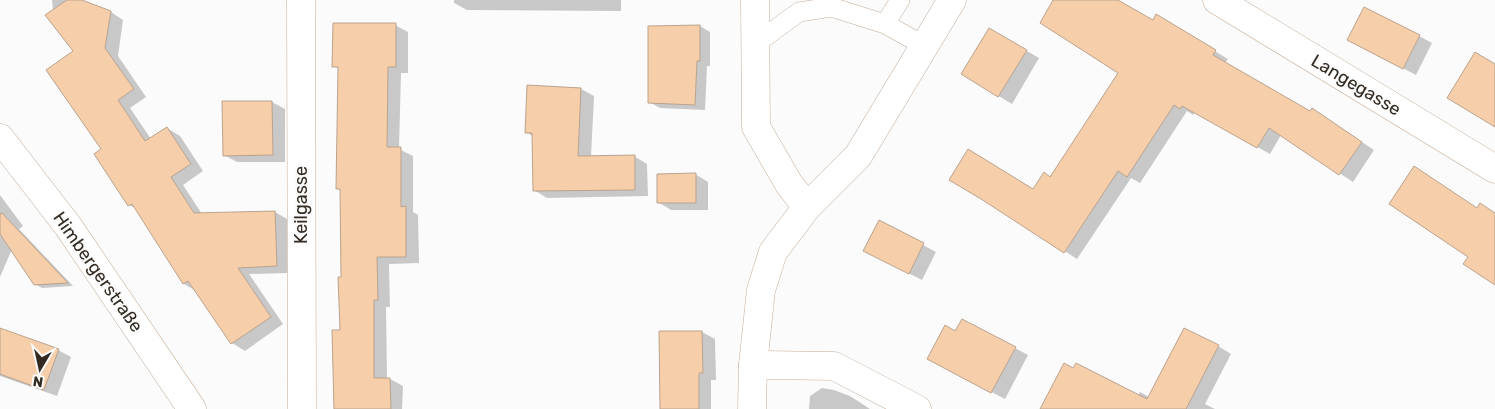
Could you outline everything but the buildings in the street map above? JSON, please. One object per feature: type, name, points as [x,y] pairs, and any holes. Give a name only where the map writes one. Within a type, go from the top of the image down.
[{"type":"street","name":"Keilgasse","points":[[301,0],[302,409]]},
{"type":"street","points":[[755,0],[756,127],[789,184],[807,207]]},
{"type":"street","points":[[752,409],[753,365],[761,290],[773,252],[807,207],[858,156],[952,0]]},
{"type":"street","name":"Langegasse","points":[[1217,0],[1495,169]]},
{"type":"street","name":"Himbergerstraße","points":[[0,138],[68,226],[192,409]]},
{"type":"street","points":[[753,365],[834,366],[916,409]]},
{"type":"lane","points":[[885,24],[900,0]]},
{"type":"lane","points":[[754,45],[800,12],[831,4],[885,24],[924,45]]}]
